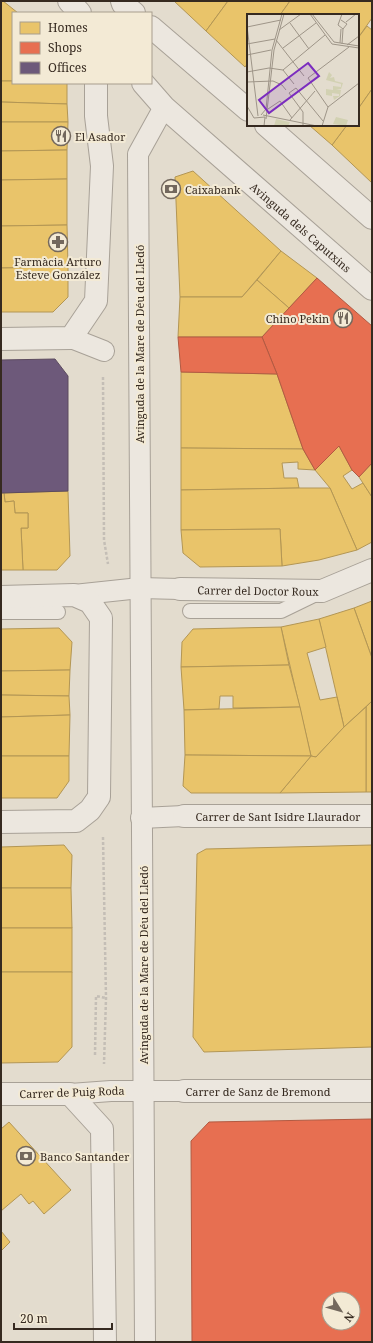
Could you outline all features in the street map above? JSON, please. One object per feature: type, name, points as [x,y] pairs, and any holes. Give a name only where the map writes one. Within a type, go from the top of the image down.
[{"type":"street","points":[[69,1],[79,12]]},
{"type":"street","points":[[122,1],[123,4],[133,12]]},
{"type":"street","points":[[152,28],[247,109]]},
{"type":"street","points":[[71,338],[96,301],[102,166],[96,116],[96,84]]},
{"type":"street","name":"Avinguda dels Caputxins","points":[[144,84],[164,107],[372,289]]},
{"type":"street","name":"Avinguda de la Mare de Déu del Lledó","points":[[145,1342],[138,154],[164,107]]},
{"type":"street","points":[[267,126],[372,218]]},
{"type":"street","points":[[1,339],[71,338],[104,351]]},
{"type":"street","name":"Carrer del Doctor Roux","points":[[140,588],[322,591],[372,570]]},
{"type":"street","points":[[1,597],[74,595],[140,588]]},
{"type":"street","points":[[1,822],[76,821],[90,810],[99,797],[101,618],[90,602],[74,595]]},
{"type":"street","points":[[141,818],[184,816]]},
{"type":"street","name":"Carrer de Sant Isidre Llaurador","points":[[184,816],[372,816]]},
{"type":"street","name":"Carrer de Puig Roda","points":[[1,1094],[70,1094],[111,1090],[143,1091]]},
{"type":"street","name":"Carrer de Sanz de Bremond","points":[[143,1091],[372,1090]]},
{"type":"street","points":[[70,1094],[102,1129],[105,1342]]},
{"type":"lane","points":[[190,611],[281,611],[322,591]]},
{"type":"lane","points":[[1,612],[58,612]]},
{"type":"path","points":[[95,1055],[96,996],[106,998]]},
{"type":"building: Homes","points":[[1,1],[3,1],[17,12],[12,12],[12,81],[1,81]]},
{"type":"building: Homes","points":[[174,1],[228,1],[206,31]]},
{"type":"building: Homes","points":[[228,1],[290,1],[281,14],[247,14],[247,64],[245,67],[206,31]]},
{"type":"building: Homes","points":[[290,1],[372,1],[372,18],[359,37],[359,14],[281,14]]},
{"type":"building: Homes","points":[[367,26],[372,30],[372,89],[359,108],[359,37]]},
{"type":"building: Homes","points":[[1,81],[12,81],[12,84],[67,84],[67,104],[1,102]]},
{"type":"building: Homes","points":[[372,89],[372,183],[332,145],[346,126],[359,126],[359,108]]},
{"type":"building: Homes","points":[[1,102],[67,104],[68,122],[1,122]]},
{"type":"building: Homes","points":[[1,122],[68,122],[67,150],[1,151]]},
{"type":"building: Homes","points":[[310,126],[346,126],[332,145]]},
{"type":"building: Homes","points":[[67,150],[67,179],[1,180],[1,151]]},
{"type":"building: Homes","points":[[193,171],[281,251],[242,297],[180,297],[175,177]]},
{"type":"building: Homes","points":[[67,179],[67,225],[1,226],[1,180]]},
{"type":"building: Homes","points":[[67,225],[68,267],[1,268],[1,226]]},
{"type":"building: Homes","points":[[281,251],[317,278],[289,308],[257,280]]},
{"type":"building: Homes","points":[[68,267],[68,297],[53,312],[1,312],[1,268]]},
{"type":"building: Homes","points":[[257,280],[289,308],[262,337],[178,337],[180,297],[242,297]]},
{"type":"building: Homes","points":[[181,372],[277,374],[303,449],[181,448]]},
{"type":"building: Homes","points":[[339,446],[352,470],[343,476],[352,489],[363,483],[372,497],[372,542],[357,550],[330,488],[315,470]]},
{"type":"building: Homes","points":[[181,448],[303,449],[315,470],[298,469],[298,462],[282,463],[284,478],[297,478],[299,488],[181,490]]},
{"type":"building: Homes","points":[[372,463],[372,497],[359,477]]},
{"type":"building: Homes","points":[[330,488],[357,550],[319,560],[282,566],[280,529],[181,530],[181,490]]},
{"type":"building: Homes","points":[[68,491],[70,556],[57,570],[23,570],[21,528],[28,528],[28,513],[15,513],[14,501],[5,502],[4,493]]},
{"type":"building: Homes","points":[[1,493],[4,493],[5,502],[14,501],[15,513],[28,513],[28,528],[21,528],[23,570],[1,570]]},
{"type":"building: Homes","points":[[280,529],[282,566],[200,567],[183,553],[181,530]]},
{"type":"building: Homes","points":[[372,601],[372,658],[354,608]]},
{"type":"building: Homes","points":[[354,608],[372,658],[372,701],[344,727],[319,619]]},
{"type":"building: Homes","points":[[319,619],[326,647],[307,653],[320,700],[337,697],[344,727],[316,757],[311,756],[281,627]]},
{"type":"building: Homes","points":[[281,627],[289,665],[181,667],[182,642],[193,629]]},
{"type":"building: Homes","points":[[59,628],[72,642],[70,670],[1,671],[1,629]]},
{"type":"building: Homes","points":[[289,665],[300,707],[233,708],[233,696],[220,696],[219,709],[184,710],[181,667]]},
{"type":"building: Homes","points":[[70,670],[69,696],[1,695],[1,671]]},
{"type":"building: Homes","points":[[1,695],[69,696],[70,715],[1,717]]},
{"type":"building: Homes","points":[[372,701],[372,792],[366,792],[366,707]]},
{"type":"building: Homes","points":[[300,707],[311,756],[185,755],[184,710]]},
{"type":"building: Homes","points":[[366,707],[366,792],[280,793],[311,756],[316,757],[344,727]]},
{"type":"building: Homes","points":[[70,715],[69,756],[1,756],[1,717]]},
{"type":"building: Homes","points":[[185,755],[311,756],[280,793],[191,793],[183,786]]},
{"type":"building: Homes","points":[[1,756],[69,756],[69,781],[57,798],[1,798]]},
{"type":"building: Homes","points":[[64,845],[72,855],[71,888],[1,888],[1,847]]},
{"type":"building: Homes","points":[[372,845],[372,1047],[204,1052],[193,1037],[197,854],[206,849]]},
{"type":"building: Homes","points":[[1,888],[71,888],[72,928],[1,928]]},
{"type":"building: Homes","points":[[1,928],[72,928],[72,972],[1,972]]},
{"type":"building: Homes","points":[[1,972],[72,972],[72,1047],[58,1062],[1,1063]]},
{"type":"building: Homes","points":[[9,1122],[71,1190],[44,1214],[33,1201],[29,1204],[21,1194],[1,1211],[1,1129]]},
{"type":"building: Homes","points":[[1,1231],[10,1242],[1,1251]]},
{"type":"building: Shops","points":[[317,278],[372,326],[372,463],[359,477],[352,470],[339,446],[315,470],[303,449],[277,374],[262,337]]},
{"type":"building: Shops","points":[[178,337],[262,337],[277,374],[181,372]]},
{"type":"building: Shops","points":[[372,1119],[372,1342],[192,1342],[191,1141],[209,1122]]},
{"type":"building: Offices","points":[[55,359],[68,376],[68,491],[1,493],[1,360]]},
{"type":"place","name":"El Asador","points":[[61,136]]},
{"type":"place","name":"Caixabank","points":[[171,189]]},
{"type":"place","name":"Farmàcia Arturo Esteve González","points":[[58,242]]},
{"type":"place","name":"Chino Pekin","points":[[343,318]]},
{"type":"place","name":"Banco Santander","points":[[26,1156]]}]
